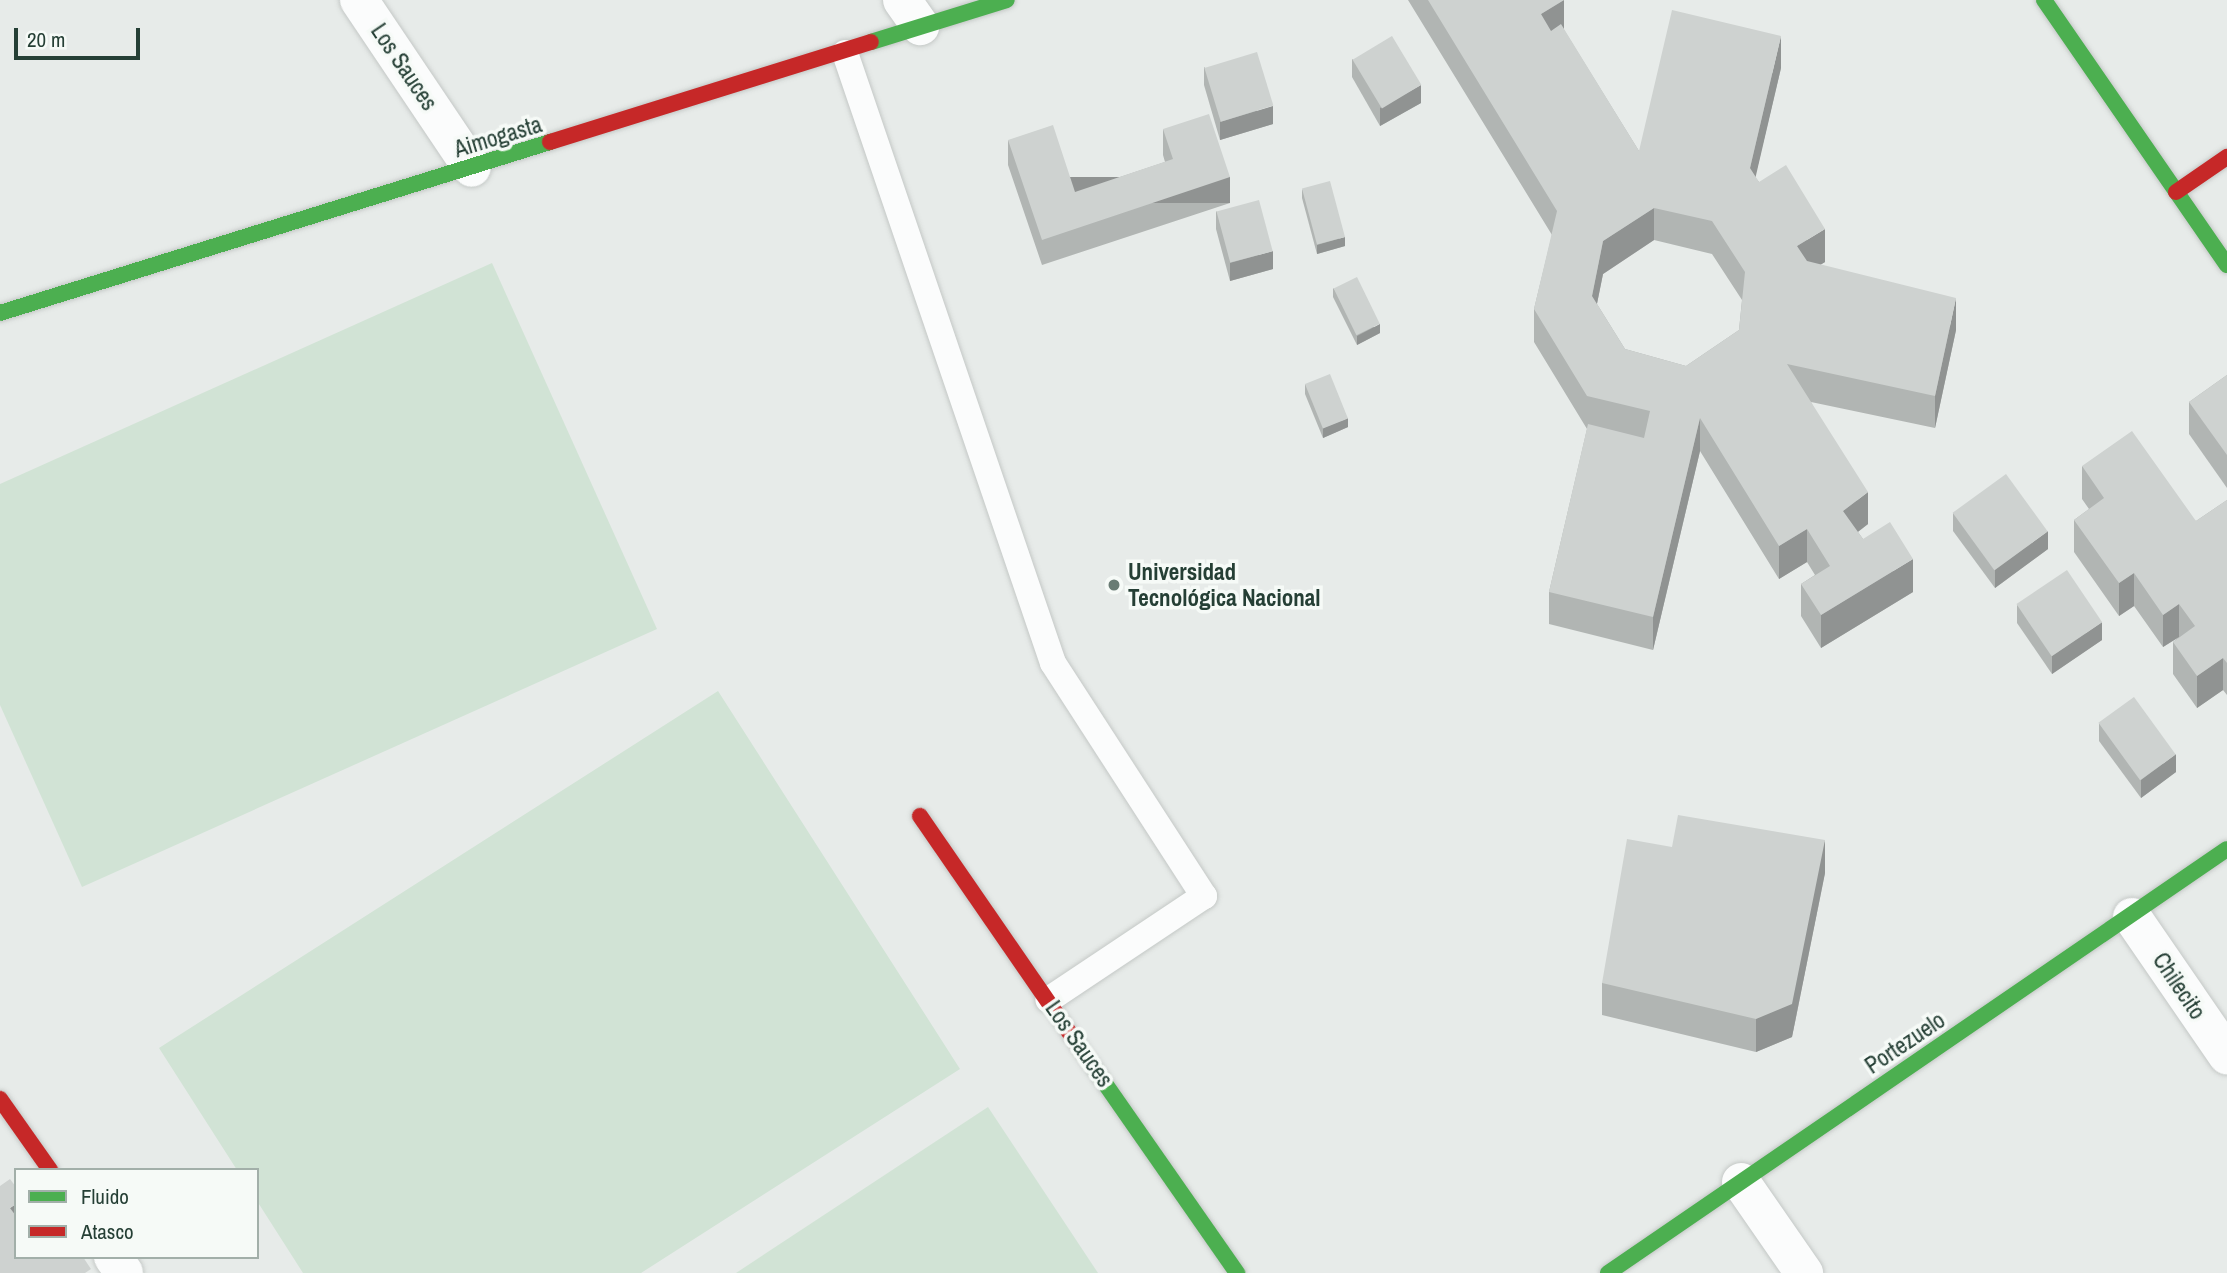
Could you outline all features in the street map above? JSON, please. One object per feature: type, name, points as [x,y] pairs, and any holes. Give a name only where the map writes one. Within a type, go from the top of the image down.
[{"type":"street","name":"Los Sauces","points":[[359,0],[472,168]]},
{"type":"street","name":"Aimogasta","points":[[0,313],[845,53],[911,13],[1007,0]]},
{"type":"street","points":[[2044,0],[2227,265]]},
{"type":"street","points":[[2176,192],[2227,157]]},
{"type":"street","name":"Los Sauces","points":[[920,816],[1237,1273]]},
{"type":"street","name":"Portezuelo","points":[[1608,1273],[2132,917],[2227,849]]},
{"type":"street","name":"Chilecito","points":[[2132,917],[2227,1055]]},
{"type":"street","points":[[0,1099],[49,1168]]},
{"type":"street","points":[[1741,1182],[1804,1273]]},
{"type":"lane","points":[[845,53],[1053,663],[1204,896],[1048,1000]]},
{"type":"green space","points":[[492,263],[657,629],[82,887],[0,705],[0,484]]},
{"type":"green space","points":[[718,691],[960,1069],[641,1273],[303,1273],[259,1204],[259,1168],[236,1168],[159,1048]]},
{"type":"green space","points":[[988,1107],[1098,1273],[736,1273]]},
{"type":"building","points":[[1428,0],[1564,0],[1541,14],[1551,31],[1561,24],[1639,151],[1672,10],[1781,36],[1750,168],[1759,182],[1786,165],[1825,229],[1797,246],[1807,261],[1956,298],[1935,396],[1787,364],[1868,492],[1843,511],[1863,539],[1890,522],[1913,559],[1821,615],[1801,584],[1830,566],[1807,529],[1779,546],[1700,418],[1653,617],[1549,592],[1588,424],[1644,438],[1650,411],[1587,396],[1534,309],[1557,211]],"holes":[[[1654,208],[1712,221],[1745,272],[1739,330],[1686,366],[1625,349],[1592,296],[1603,241]]]},
{"type":"building","points":[[1392,36],[1421,85],[1382,109],[1353,60]]},
{"type":"building","points":[[1257,52],[1273,106],[1221,122],[1204,68]]},
{"type":"building","points":[[1209,114],[1230,177],[1042,240],[1008,140],[1053,125],[1075,192],[1173,159],[1163,129]]},
{"type":"building","points":[[1330,181],[1345,237],[1317,245],[1302,189]]},
{"type":"building","points":[[1259,200],[1273,251],[1230,263],[1216,211]]},
{"type":"building","points":[[1357,277],[1380,324],[1356,335],[1334,288]]},
{"type":"building","points":[[1330,374],[1348,419],[1323,429],[1305,384]]},
{"type":"building","points":[[2227,375],[2227,455],[2189,402]]},
{"type":"building","points":[[2132,431],[2196,521],[2227,500],[2227,663],[2223,658],[2197,676],[2173,642],[2195,626],[2179,604],[2163,615],[2134,573],[2119,583],[2074,520],[2104,498],[2082,466]]},
{"type":"building","points":[[2006,474],[2048,531],[1994,570],[1953,513]]},
{"type":"building","points":[[2067,570],[2102,622],[2052,656],[2016,604]]},
{"type":"building","points":[[2134,697],[2176,754],[2140,780],[2098,723]]},
{"type":"building","points":[[1678,815],[1825,840],[1792,1004],[1756,1019],[1602,983],[1627,839],[1672,847]]},
{"type":"building","points":[[10,1179],[14,1184],[14,1205],[10,1208],[14,1213],[14,1259],[84,1259],[91,1269],[85,1273],[0,1273],[0,1186]]},
{"type":"traffic: fast","points":[[871,42],[1007,0]]},
{"type":"traffic: fast","points":[[2044,0],[2227,265]]},
{"type":"traffic: fast","points":[[0,313],[550,142]]},
{"type":"traffic: fast","points":[[1608,1273],[2227,849]]},
{"type":"traffic: fast","points":[[1092,1065],[1237,1273]]},
{"type":"traffic: jam","points":[[550,142],[871,42]]},
{"type":"traffic: jam","points":[[2176,192],[2227,157]]},
{"type":"traffic: jam","points":[[920,816],[1092,1065]]},
{"type":"traffic: jam","points":[[0,1099],[49,1168]]},
{"type":"place","name":"Universidad Tecnológica Nacional","points":[[1114,585]]}]
